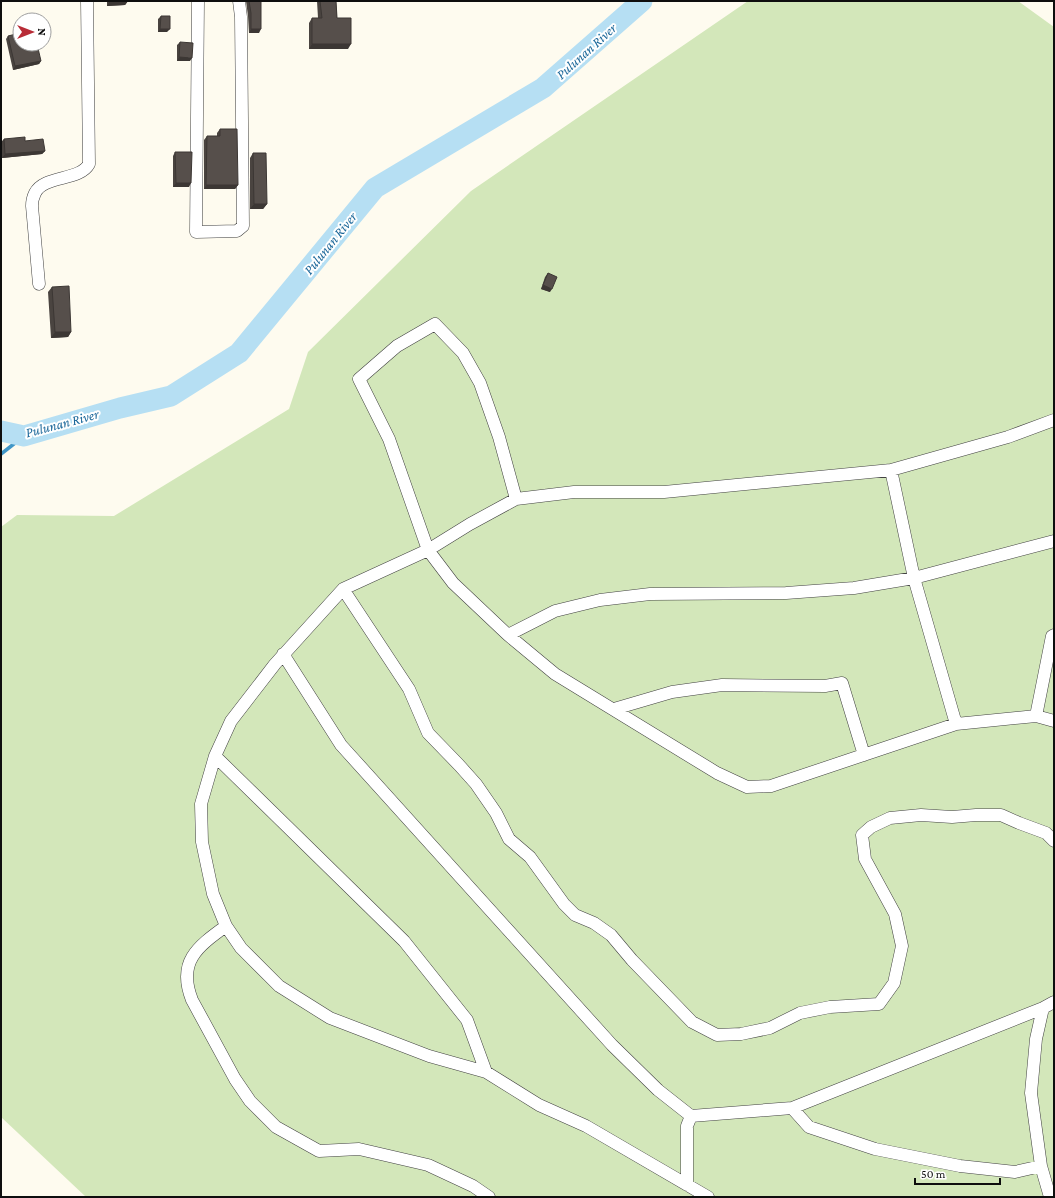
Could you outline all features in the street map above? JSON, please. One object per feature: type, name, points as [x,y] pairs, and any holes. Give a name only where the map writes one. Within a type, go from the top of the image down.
[{"type":"street","points":[[39,284],[32,206],[35,193],[44,184],[84,170],[89,164],[87,1]]},
{"type":"street","points":[[198,1],[196,232],[237,231],[243,226],[241,17],[239,1]]},
{"type":"street","points":[[516,499],[499,437],[480,383],[463,353],[436,324],[397,346],[359,379],[389,439],[428,550],[453,584],[508,635],[555,674],[614,709],[717,774],[747,787],[771,786],[956,724],[1036,716],[1054,721]]},
{"type":"street","points":[[708,1197],[586,1126],[539,1105],[486,1072],[429,1056],[330,1018],[279,986],[241,948],[226,926],[212,894],[202,842],[201,804],[215,756],[231,721],[283,654],[343,589],[428,550],[470,524],[516,499],[574,492],[664,492],[891,470],[1008,437],[1054,420]]},
{"type":"street","points":[[891,470],[914,578],[956,724]]},
{"type":"street","points":[[508,635],[555,611],[600,600],[650,594],[786,593],[854,588],[914,578],[1054,541]]},
{"type":"street","points":[[343,589],[409,689],[428,733],[476,784],[496,813],[509,839],[530,857],[564,904],[575,915],[594,923],[611,934],[632,960],[692,1022],[717,1035],[740,1034],[770,1028],[800,1013],[830,1007],[879,1004],[894,983],[902,946],[895,914],[865,858],[862,835],[871,827],[890,818],[922,815],[952,817],[1001,815],[1046,833],[1054,841]]},
{"type":"street","points":[[1036,716],[1052,636],[1054,635]]},
{"type":"street","points":[[283,654],[341,745],[612,1045],[658,1090],[691,1116],[792,1108],[1049,1005]]},
{"type":"street","points":[[614,709],[672,692],[722,685],[825,686],[842,683],[864,755]]},
{"type":"street","points":[[215,756],[404,941],[467,1020],[486,1072]]},
{"type":"street","points":[[226,926],[203,943],[194,952],[186,971],[187,987],[192,1000],[235,1080],[250,1100],[276,1127],[319,1151],[358,1149],[428,1165],[472,1186],[489,1197]]},
{"type":"street","points":[[1049,1005],[1036,1039],[1031,1093],[1041,1166],[1050,1197]]},
{"type":"street","points":[[792,1108],[809,1127],[875,1149],[960,1166],[1014,1172],[1041,1166]]},
{"type":"street","points":[[687,1185],[687,1126],[691,1116]]},
{"type":"green space","points":[[748,1],[1018,1],[1054,27],[1054,1197],[86,1197],[1,1117],[1,527],[17,515],[114,516],[289,409],[308,352],[471,191]]},
{"type":"building","points":[[249,1],[261,1],[261,29],[251,29]]},
{"type":"building","points":[[320,1],[336,1],[337,18],[351,18],[351,44],[312,44],[312,18],[322,18]]},
{"type":"building","points":[[161,16],[170,16],[170,29],[160,29]]},
{"type":"building","points":[[12,35],[12,52],[39,52],[41,61],[15,66],[8,36]]},
{"type":"building","points":[[180,42],[193,43],[192,58],[179,57]]},
{"type":"building","points":[[220,129],[237,129],[238,185],[206,185],[207,136],[220,136]]},
{"type":"building","points":[[25,137],[25,141],[43,139],[45,151],[5,154],[4,139]]},
{"type":"building","points":[[175,152],[192,152],[191,183],[176,183]]},
{"type":"building","points":[[253,153],[266,153],[267,204],[254,204]]},
{"type":"building","points":[[548,273],[557,277],[552,289],[543,285]]},
{"type":"building","points":[[69,286],[71,332],[55,332],[52,287]]},
{"type":"waterway","name":"Pulunan River","points":[[1,431],[24,436],[120,408],[171,396],[239,353],[375,188],[543,88],[642,1]]},
{"type":"waterway","points":[[1,454],[24,436]]}]
